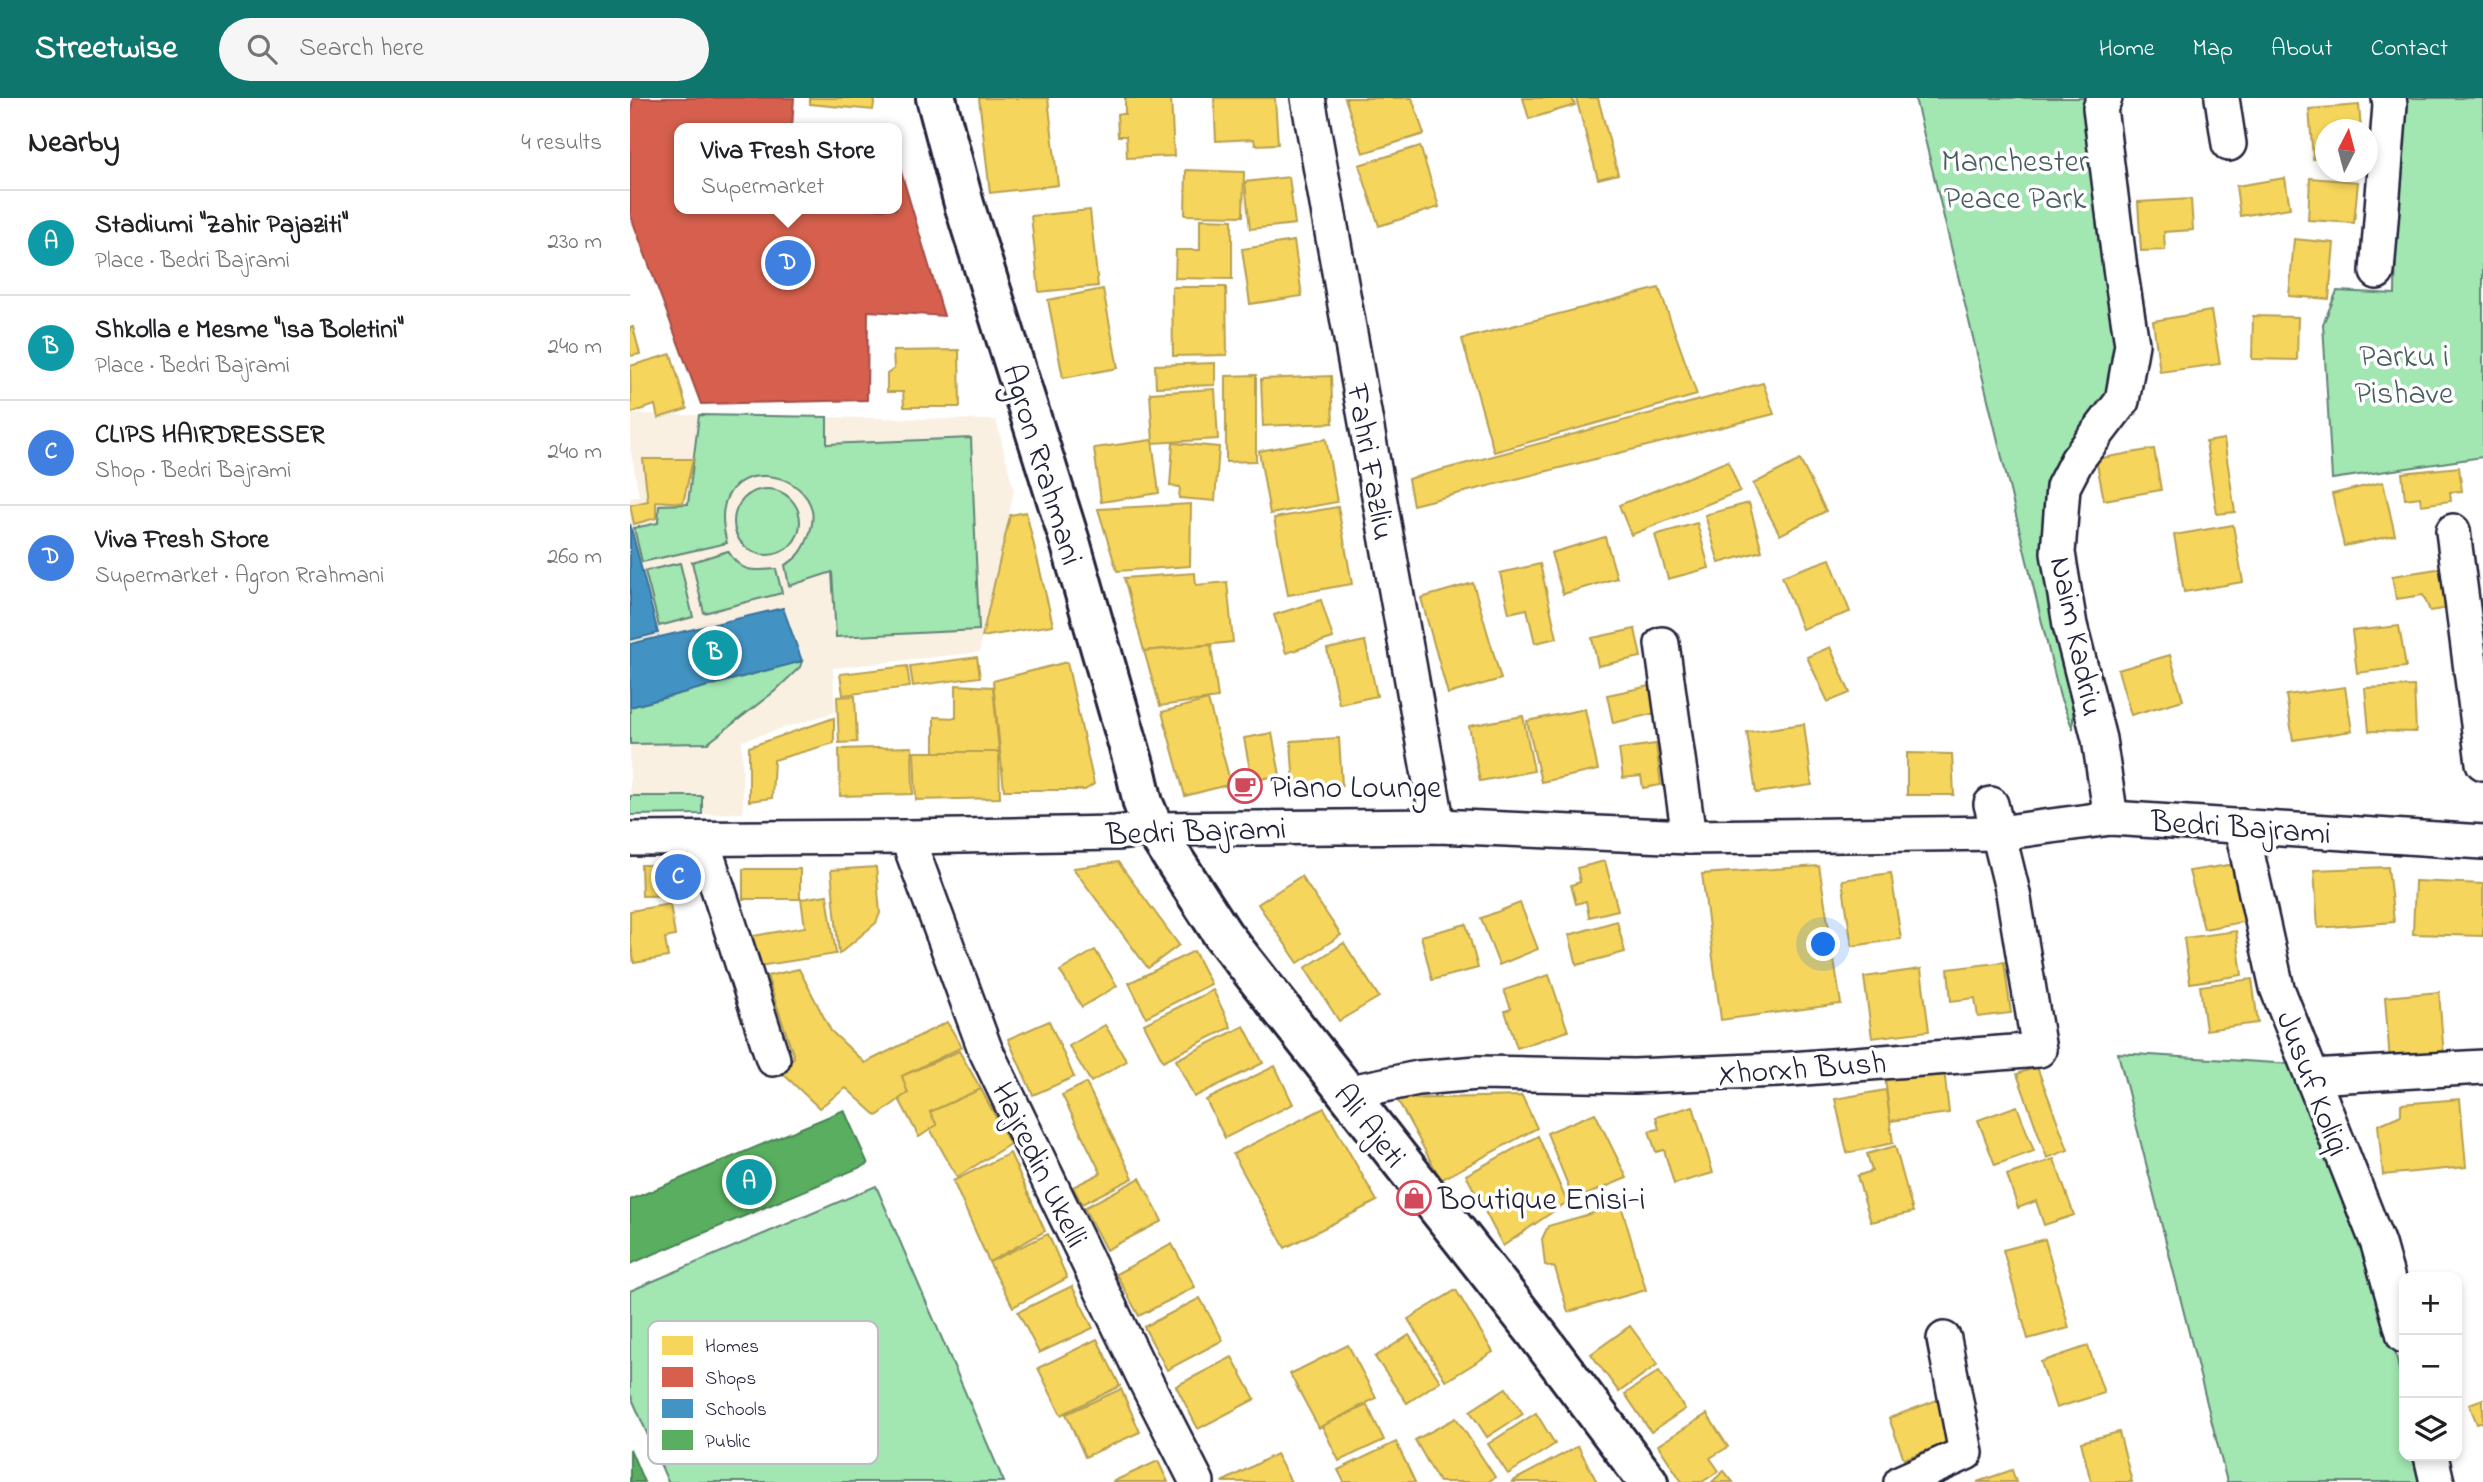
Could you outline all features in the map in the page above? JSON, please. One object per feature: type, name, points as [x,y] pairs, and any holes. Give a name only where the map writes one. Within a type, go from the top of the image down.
[{"type":"main road","name":"Agron Rrahmani","points":[[936,98],[964,204],[1071,545],[1143,803],[1154,829]]},
{"type":"main road","name":"Ali Ajeti","points":[[1154,829],[1223,935],[1536,1334],[1648,1482]]},
{"type":"street","name":"Fahri Fazliu","points":[[1308,98],[1438,826]]},
{"type":"street","name":"Naim Kadriu","points":[[2105,98],[2100,107],[2132,344],[2122,401],[2077,460],[2063,487],[2058,553],[2070,625],[2099,739],[2111,818]]},
{"type":"street","points":[[2222,98],[2229,144]]},
{"type":"street","points":[[2377,272],[2389,98]]},
{"type":"street","points":[[2453,531],[2483,763]]},
{"type":"street","points":[[1662,644],[1689,837]]},
{"type":"street","name":"Bedri Bajrami","points":[[630,839],[907,837],[1116,833],[1154,829],[1438,826],[1689,837],[1995,819],[2111,818],[2483,842]]},
{"type":"street","name":"Xhorxh Bush","points":[[1346,1093],[1418,1078],[1478,1073],[1634,1076],[1778,1070],[2039,1050],[2012,892],[1995,819]]},
{"type":"street","name":"Jusuf Koliqi","points":[[2241,826],[2277,988],[2378,1244],[2404,1335]]},
{"type":"street","name":"Hajredin Ukelli","points":[[907,837],[985,1049],[1147,1384],[1198,1482]]},
{"type":"street","points":[[702,839],[773,1059]]},
{"type":"street","points":[[2312,1077],[2483,1067]]},
{"type":"street","points":[[1901,1482],[1965,1453],[1944,1339]]},
{"type":"street","points":[[2432,1461],[2437,1482]]},
{"type":"shaded area","points":[[630,414],[996,420],[1014,491],[980,652],[833,668],[835,712],[742,741],[743,813],[630,816],[630,498],[639,496],[630,447]]},
{"type":"green space","name":"Manchester Peace Park","points":[[1915,98],[2091,98],[2124,347],[2116,386],[2055,479],[2073,685],[2073,729],[2060,697]]},
{"type":"green space","name":"Parku i Pishave","points":[[2398,98],[2483,98],[2483,457],[2332,479],[2323,324],[2337,291],[2395,294]]},
{"type":"green space","points":[[699,415],[827,417],[827,444],[971,438],[979,630],[836,637],[832,572],[789,586],[785,565],[798,556],[806,543],[812,510],[802,492],[786,481],[766,476],[747,479],[731,490],[723,511],[727,543],[642,562],[634,528],[658,523],[659,505],[688,504]]},
{"type":"green space","points":[[767,489],[780,491],[795,504],[800,522],[798,535],[785,550],[767,555],[754,553],[739,540],[734,522],[736,509],[749,494]]},
{"type":"green space","points":[[728,551],[738,563],[748,569],[776,569],[782,593],[704,613],[692,562]]},
{"type":"green space","points":[[680,563],[693,617],[659,626],[645,571]]},
{"type":"green space","points":[[802,661],[800,667],[775,691],[708,743],[630,744],[630,707]]},
{"type":"green space","points":[[630,796],[702,796],[702,814],[630,815]]},
{"type":"green space","points":[[2118,1053],[2291,1064],[2376,1258],[2399,1370],[2399,1461],[2418,1461],[2422,1482],[2227,1482]]},
{"type":"green space","points":[[876,1186],[1004,1482],[668,1482],[660,1464],[878,1464],[878,1321],[648,1321],[648,1436],[630,1394],[630,1291]]},
{"type":"building: Homes","points":[[810,98],[875,98],[873,110],[810,104]]},
{"type":"building: Homes","points":[[979,98],[1048,98],[1058,185],[990,193]]},
{"type":"building: Homes","points":[[1125,98],[1171,98],[1174,156],[1127,158],[1126,136],[1118,136],[1117,114],[1125,114]]},
{"type":"building: Homes","points":[[1214,98],[1275,98],[1278,144],[1255,145],[1254,139],[1216,141]]},
{"type":"building: Homes","points":[[1345,98],[1412,98],[1424,134],[1363,153]]},
{"type":"building: Homes","points":[[1523,98],[1572,98],[1575,105],[1529,119]]},
{"type":"building: Homes","points":[[1576,98],[1598,98],[1618,174],[1598,179]]},
{"type":"building: Homes","points":[[2359,105],[2360,119],[2315,119],[2313,159],[2309,109]]},
{"type":"building: Homes","points":[[1420,146],[1439,207],[1379,226],[1359,165]]},
{"type":"building: Homes","points":[[1186,170],[1244,172],[1243,216],[1185,215]]},
{"type":"building: Homes","points":[[1289,177],[1295,224],[1250,229],[1245,182]]},
{"type":"building: Homes","points":[[2285,178],[2290,208],[2240,216],[2236,186]]},
{"type":"building: Homes","points":[[2310,178],[2315,178],[2315,182],[2358,182],[2354,223],[2308,220]]},
{"type":"building: Homes","points":[[2191,199],[2193,230],[2164,232],[2165,250],[2141,251],[2138,202]]},
{"type":"building: Homes","points":[[1090,210],[1098,286],[1039,292],[1031,216]]},
{"type":"building: Homes","points":[[1200,219],[1232,220],[1232,279],[1175,278],[1176,250],[1200,250]]},
{"type":"building: Homes","points":[[2294,239],[2334,243],[2329,299],[2289,296]]},
{"type":"building: Homes","points":[[1294,241],[1302,296],[1250,304],[1242,249]]},
{"type":"building: Homes","points":[[1172,287],[1226,287],[1227,355],[1173,356]]},
{"type":"building: Homes","points":[[1659,288],[1697,395],[1494,452],[1462,339]]},
{"type":"building: Homes","points":[[1103,289],[1118,368],[1063,378],[1048,300]]},
{"type":"building: Homes","points":[[2211,311],[2220,364],[2160,372],[2153,321]]},
{"type":"building: Homes","points":[[2253,316],[2298,317],[2297,360],[2252,359]]},
{"type":"building: Homes","points":[[630,327],[633,327],[640,354],[630,356]]},
{"type":"building: Homes","points":[[959,350],[960,407],[904,407],[903,392],[887,392],[887,374],[894,369],[893,351]]},
{"type":"building: Homes","points":[[671,354],[687,409],[658,418],[655,405],[631,413],[630,366]]},
{"type":"building: Homes","points":[[1215,363],[1215,385],[1156,387],[1155,365]]},
{"type":"building: Homes","points":[[1256,375],[1256,461],[1226,462],[1226,376]]},
{"type":"building: Homes","points":[[1331,376],[1333,423],[1263,426],[1261,379]]},
{"type":"building: Homes","points":[[1763,383],[1774,414],[1413,505],[1408,479]]},
{"type":"building: Homes","points":[[1215,389],[1218,439],[1153,443],[1150,393]]},
{"type":"building: Homes","points":[[1326,439],[1337,502],[1270,514],[1259,451]]},
{"type":"building: Homes","points":[[2224,439],[2235,512],[2217,514],[2206,442]]},
{"type":"building: Homes","points":[[1152,440],[1159,493],[1101,502],[1094,448]]},
{"type":"building: Homes","points":[[1173,443],[1219,447],[1215,501],[1179,498],[1180,487],[1170,486]]},
{"type":"building: Homes","points":[[2154,449],[2161,490],[2104,500],[2096,459]]},
{"type":"building: Homes","points":[[643,459],[693,459],[683,503],[656,501],[656,518],[634,524],[630,505],[648,501]]},
{"type":"building: Homes","points":[[1800,460],[1826,511],[1780,535],[1753,484]]},
{"type":"building: Homes","points":[[1728,461],[1740,491],[1631,535],[1619,505]]},
{"type":"building: Homes","points":[[2459,467],[2462,491],[2450,492],[2451,501],[2421,505],[2420,497],[2405,499],[2402,473]]},
{"type":"building: Homes","points":[[2383,482],[2395,535],[2344,546],[2332,494]]},
{"type":"building: Homes","points":[[1749,503],[1762,551],[1719,563],[1705,515]]},
{"type":"building: Homes","points":[[1191,504],[1190,566],[1117,571],[1098,509]]},
{"type":"building: Homes","points":[[1338,507],[1352,584],[1288,595],[1274,518]]},
{"type":"building: Homes","points":[[1026,512],[1053,625],[982,637],[1010,515]]},
{"type":"building: Homes","points":[[1697,523],[1709,568],[1668,579],[1655,535]]},
{"type":"building: Homes","points":[[2233,525],[2243,582],[2184,592],[2174,535]]},
{"type":"building: Homes","points":[[1605,537],[1617,578],[1563,594],[1551,553]]},
{"type":"building: Homes","points":[[1830,559],[1850,612],[1802,629],[1782,576]]},
{"type":"building: Homes","points":[[1540,564],[1557,638],[1535,643],[1527,609],[1509,613],[1500,573]]},
{"type":"building: Homes","points":[[2450,567],[2456,607],[2430,611],[2423,595],[2396,599],[2392,576]]},
{"type":"building: Homes","points":[[1195,573],[1196,585],[1227,582],[1233,642],[1144,651],[1124,578]]},
{"type":"building: Homes","points":[[1473,583],[1501,679],[1448,694],[1421,598]]},
{"type":"building: Homes","points":[[1321,600],[1333,638],[1286,653],[1274,615]]},
{"type":"building: Homes","points":[[2399,626],[2406,667],[2357,673],[2352,631]]},
{"type":"building: Homes","points":[[1635,629],[1641,657],[1598,666],[1592,638]]},
{"type":"building: Homes","points":[[1365,641],[1377,696],[1339,704],[1327,649]]},
{"type":"building: Homes","points":[[1211,645],[1218,698],[1160,706],[1144,651]]},
{"type":"building: Homes","points":[[1830,647],[1850,693],[1828,702],[1807,657]]},
{"type":"building: Homes","points":[[2170,655],[2183,700],[2131,715],[2118,670]]},
{"type":"building: Homes","points":[[977,657],[980,677],[913,686],[910,666]]},
{"type":"building: Homes","points":[[1067,662],[1094,784],[1085,790],[1004,790],[993,681]]},
{"type":"building: Homes","points":[[907,666],[910,687],[843,695],[840,674]]},
{"type":"building: Homes","points":[[956,685],[993,687],[999,752],[934,752],[934,717],[956,718]]},
{"type":"building: Homes","points":[[1650,686],[1656,713],[1613,723],[1607,695]]},
{"type":"building: Homes","points":[[2414,686],[2416,732],[2369,731],[2365,688]]},
{"type":"building: Homes","points":[[2345,687],[2352,731],[2293,740],[2286,695]]},
{"type":"building: Homes","points":[[855,696],[857,742],[839,743],[837,697]]},
{"type":"building: Homes","points":[[1208,700],[1231,784],[1185,796],[1162,712]]},
{"type":"building: Homes","points":[[1585,709],[1598,770],[1541,782],[1527,721]]},
{"type":"building: Homes","points":[[1523,716],[1534,771],[1480,781],[1469,726]]},
{"type":"building: Homes","points":[[834,718],[834,743],[774,760],[772,798],[749,801],[749,747]]},
{"type":"building: Homes","points":[[1804,724],[1812,785],[1756,793],[1747,732]]},
{"type":"building: Homes","points":[[1272,733],[1280,775],[1252,781],[1244,738]]},
{"type":"building: Homes","points":[[1339,738],[1342,785],[1294,788],[1291,741]]},
{"type":"building: Homes","points":[[1656,744],[1661,785],[1643,788],[1641,776],[1623,778],[1619,749]]},
{"type":"building: Homes","points":[[912,747],[913,794],[840,796],[839,749]]},
{"type":"building: Homes","points":[[914,752],[999,752],[1000,798],[916,800]]},
{"type":"building: Homes","points":[[1907,753],[1952,754],[1954,795],[1907,795]]},
{"type":"building: Homes","points":[[1605,861],[1618,910],[1589,917],[1586,901],[1576,904],[1571,885],[1580,882],[1577,868]]},
{"type":"building: Homes","points":[[1118,862],[1179,945],[1148,968],[1073,868]]},
{"type":"building: Homes","points":[[2236,864],[2248,921],[2204,929],[2189,871]]},
{"type":"building: Homes","points":[[641,865],[691,865],[691,895],[642,896]]},
{"type":"building: Homes","points":[[1819,866],[1841,1004],[1721,1020],[1702,874]]},
{"type":"building: Homes","points":[[876,867],[880,913],[876,923],[839,954],[831,870]]},
{"type":"building: Homes","points":[[2388,867],[2394,922],[2318,928],[2314,870]]},
{"type":"building: Homes","points":[[743,869],[800,869],[800,899],[743,899]]},
{"type":"building: Homes","points":[[1891,873],[1901,939],[1852,946],[1842,880]]},
{"type":"building: Homes","points":[[1301,876],[1341,935],[1298,963],[1258,904]]},
{"type":"building: Homes","points":[[2415,881],[2483,884],[2483,936],[2413,934]]},
{"type":"building: Homes","points":[[827,895],[836,954],[752,967],[747,937],[805,927],[801,899]]},
{"type":"building: Homes","points":[[1520,903],[1538,949],[1499,965],[1481,918]]},
{"type":"building: Homes","points":[[670,904],[675,936],[665,938],[668,957],[634,963],[630,939],[630,911]]},
{"type":"building: Homes","points":[[1617,921],[1625,952],[1577,965],[1569,935]]},
{"type":"building: Homes","points":[[1466,924],[1478,968],[1432,980],[1421,936]]},
{"type":"building: Homes","points":[[2236,931],[2242,975],[2190,983],[2184,938]]},
{"type":"building: Homes","points":[[1344,943],[1379,997],[1339,1021],[1305,968]]},
{"type":"building: Homes","points":[[1095,950],[1117,986],[1082,1007],[1060,971]]},
{"type":"building: Homes","points":[[1194,951],[1211,984],[1146,1017],[1129,983]]},
{"type":"building: Homes","points":[[2004,962],[2011,1013],[1978,1017],[1975,998],[1951,1001],[1948,969]]},
{"type":"building: Homes","points":[[799,969],[831,1031],[865,1063],[947,1022],[962,1047],[902,1076],[908,1093],[877,1116],[846,1088],[819,1108],[781,1072],[794,1057],[767,976]]},
{"type":"building: Homes","points":[[1921,969],[1929,1031],[1872,1038],[1864,977]]},
{"type":"building: Homes","points":[[1549,975],[1568,1031],[1517,1048],[1505,1011],[1511,1009],[1504,990]]},
{"type":"building: Homes","points":[[2252,979],[2258,1023],[2206,1030],[2200,986]]},
{"type":"building: Homes","points":[[1213,990],[1231,1027],[1163,1061],[1144,1024]]},
{"type":"building: Homes","points":[[2439,992],[2444,1057],[2390,1062],[2385,997]]},
{"type":"building: Homes","points":[[1049,1021],[1074,1077],[1033,1095],[1008,1039]]},
{"type":"building: Homes","points":[[1105,1025],[1127,1061],[1091,1082],[1069,1046]]},
{"type":"building: Homes","points":[[1244,1026],[1263,1063],[1194,1097],[1176,1060]]},
{"type":"building: Homes","points":[[959,1051],[981,1089],[930,1112],[937,1125],[919,1137],[899,1099],[908,1093],[902,1076]]},
{"type":"building: Homes","points":[[1275,1066],[1293,1104],[1225,1138],[1206,1100]]},
{"type":"building: Homes","points":[[2037,1067],[2068,1150],[2047,1158],[2017,1074]]},
{"type":"building: Homes","points":[[1944,1069],[1949,1113],[1890,1121],[1885,1077]]},
{"type":"building: Homes","points":[[1086,1083],[1133,1178],[1082,1204],[1073,1187],[1101,1173],[1062,1095]]},
{"type":"building: Homes","points":[[981,1089],[1010,1144],[957,1177],[930,1129],[937,1125],[930,1112]]},
{"type":"building: Homes","points":[[1886,1090],[1893,1143],[1847,1153],[1835,1099]]},
{"type":"building: Homes","points":[[1522,1096],[1537,1128],[1441,1180],[1397,1099]]},
{"type":"building: Homes","points":[[2460,1099],[2466,1167],[2383,1175],[2378,1125],[2401,1115],[2401,1104]]},
{"type":"building: Homes","points":[[1693,1106],[1713,1173],[1674,1184],[1664,1150],[1656,1152],[1649,1131],[1659,1129],[1656,1117]]},
{"type":"building: Homes","points":[[2017,1106],[2034,1151],[1995,1165],[1978,1120]]},
{"type":"building: Homes","points":[[1324,1108],[1377,1201],[1285,1248],[1233,1154]]},
{"type":"building: Homes","points":[[1595,1113],[1627,1178],[1574,1200],[1547,1133]]},
{"type":"building: Homes","points":[[1538,1136],[1567,1202],[1503,1246],[1466,1175]]},
{"type":"building: Homes","points":[[1895,1146],[1913,1212],[1871,1222],[1857,1176],[1872,1171],[1867,1154]]},
{"type":"building: Homes","points":[[1010,1153],[1045,1231],[989,1262],[953,1181]]},
{"type":"building: Homes","points":[[2054,1159],[2074,1215],[2044,1225],[2036,1201],[2018,1208],[2007,1175]]},
{"type":"building: Homes","points":[[1140,1178],[1162,1221],[1106,1250],[1084,1208]]},
{"type":"building: Homes","points":[[1621,1205],[1646,1290],[1568,1312],[1555,1268],[1545,1265],[1542,1239],[1548,1226]]},
{"type":"building: Homes","points":[[1048,1234],[1067,1278],[1013,1307],[989,1262]]},
{"type":"building: Homes","points":[[2045,1239],[2069,1328],[2028,1339],[2003,1250]]},
{"type":"building: Homes","points":[[1172,1244],[1195,1287],[1139,1316],[1116,1274]]},
{"type":"building: Homes","points":[[1072,1286],[1093,1328],[1039,1353],[1018,1312]]},
{"type":"building: Homes","points":[[1456,1290],[1493,1352],[1446,1381],[1408,1319]]},
{"type":"building: Homes","points":[[1200,1298],[1223,1340],[1167,1370],[1144,1327]]},
{"type":"building: Homes","points":[[1630,1326],[1658,1364],[1619,1392],[1591,1354]]},
{"type":"building: Homes","points":[[1409,1335],[1440,1381],[1407,1403],[1375,1357]]},
{"type":"building: Homes","points":[[1097,1339],[1120,1386],[1061,1415],[1038,1368]]},
{"type":"building: Homes","points":[[1348,1345],[1376,1398],[1319,1428],[1290,1374]]},
{"type":"building: Homes","points":[[2088,1346],[2104,1393],[2056,1408],[2041,1362]]},
{"type":"building: Homes","points":[[1232,1357],[1255,1399],[1198,1429],[1176,1386]]},
{"type":"building: Homes","points":[[1659,1371],[1685,1409],[1651,1432],[1625,1394]]},
{"type":"building: Homes","points":[[1506,1388],[1523,1414],[1487,1437],[1470,1411]]},
{"type":"building: Homes","points":[[1121,1389],[1140,1432],[1085,1457],[1066,1414]]},
{"type":"building: Homes","points":[[2483,1399],[2483,1422],[2477,1424],[2469,1404]]},
{"type":"building: Homes","points":[[1937,1400],[1952,1441],[1904,1459],[1889,1418]]},
{"type":"building: Homes","points":[[1367,1405],[1384,1440],[1339,1461],[1322,1426]]},
{"type":"building: Homes","points":[[1536,1413],[1555,1444],[1508,1474],[1488,1444]]},
{"type":"building: Homes","points":[[1707,1414],[1728,1447],[1710,1458],[1719,1471],[1702,1482],[1682,1482],[1658,1445]]},
{"type":"building: Homes","points":[[1456,1418],[1495,1477],[1488,1482],[1439,1482],[1415,1440]]},
{"type":"building: Homes","points":[[2119,1432],[2132,1482],[2091,1482],[2081,1442]]},
{"type":"building: Homes","points":[[1396,1442],[1415,1482],[1344,1482],[1338,1470]]},
{"type":"building: Homes","points":[[1578,1446],[1597,1482],[1511,1482]]},
{"type":"building: Homes","points":[[1276,1454],[1291,1482],[1222,1482]]},
{"type":"building: Homes","points":[[1158,1461],[1168,1482],[1112,1482]]},
{"type":"building: Homes","points":[[2012,1470],[2016,1482],[1977,1482]]},
{"type":"building: Homes","points":[[1724,1471],[1733,1482],[1712,1482],[1714,1480]]},
{"type":"building: Shops","points":[[633,98],[794,98],[792,123],[674,123],[674,214],[902,214],[902,175],[944,316],[868,311],[867,400],[701,404],[630,214],[630,119]]},
{"type":"building: Schools","points":[[630,524],[658,633],[630,640]]},
{"type":"building: Schools","points":[[783,608],[802,661],[630,707],[630,644]]},
{"type":"building: Public","points":[[844,1110],[868,1164],[630,1264],[630,1200]]},
{"type":"building: Public","points":[[630,1449],[644,1482],[630,1482]]},
{"type":"place","name":"Viva Fresh Store","points":[[788,263]]},
{"type":"place","name":"Shkolla e Mesme \"Isa Boletini\"","points":[[715,653]]},
{"type":"place","name":"Piano Lounge","points":[[1245,786]]},
{"type":"place","name":"CLIPS HAIRDRESSER","points":[[678,877]]},
{"type":"place","name":"Stadiumi \"Zahir Pajaziti\"","points":[[749,1182]]},
{"type":"place","name":"Boutique Enisi-i","points":[[1414,1198]]}]
